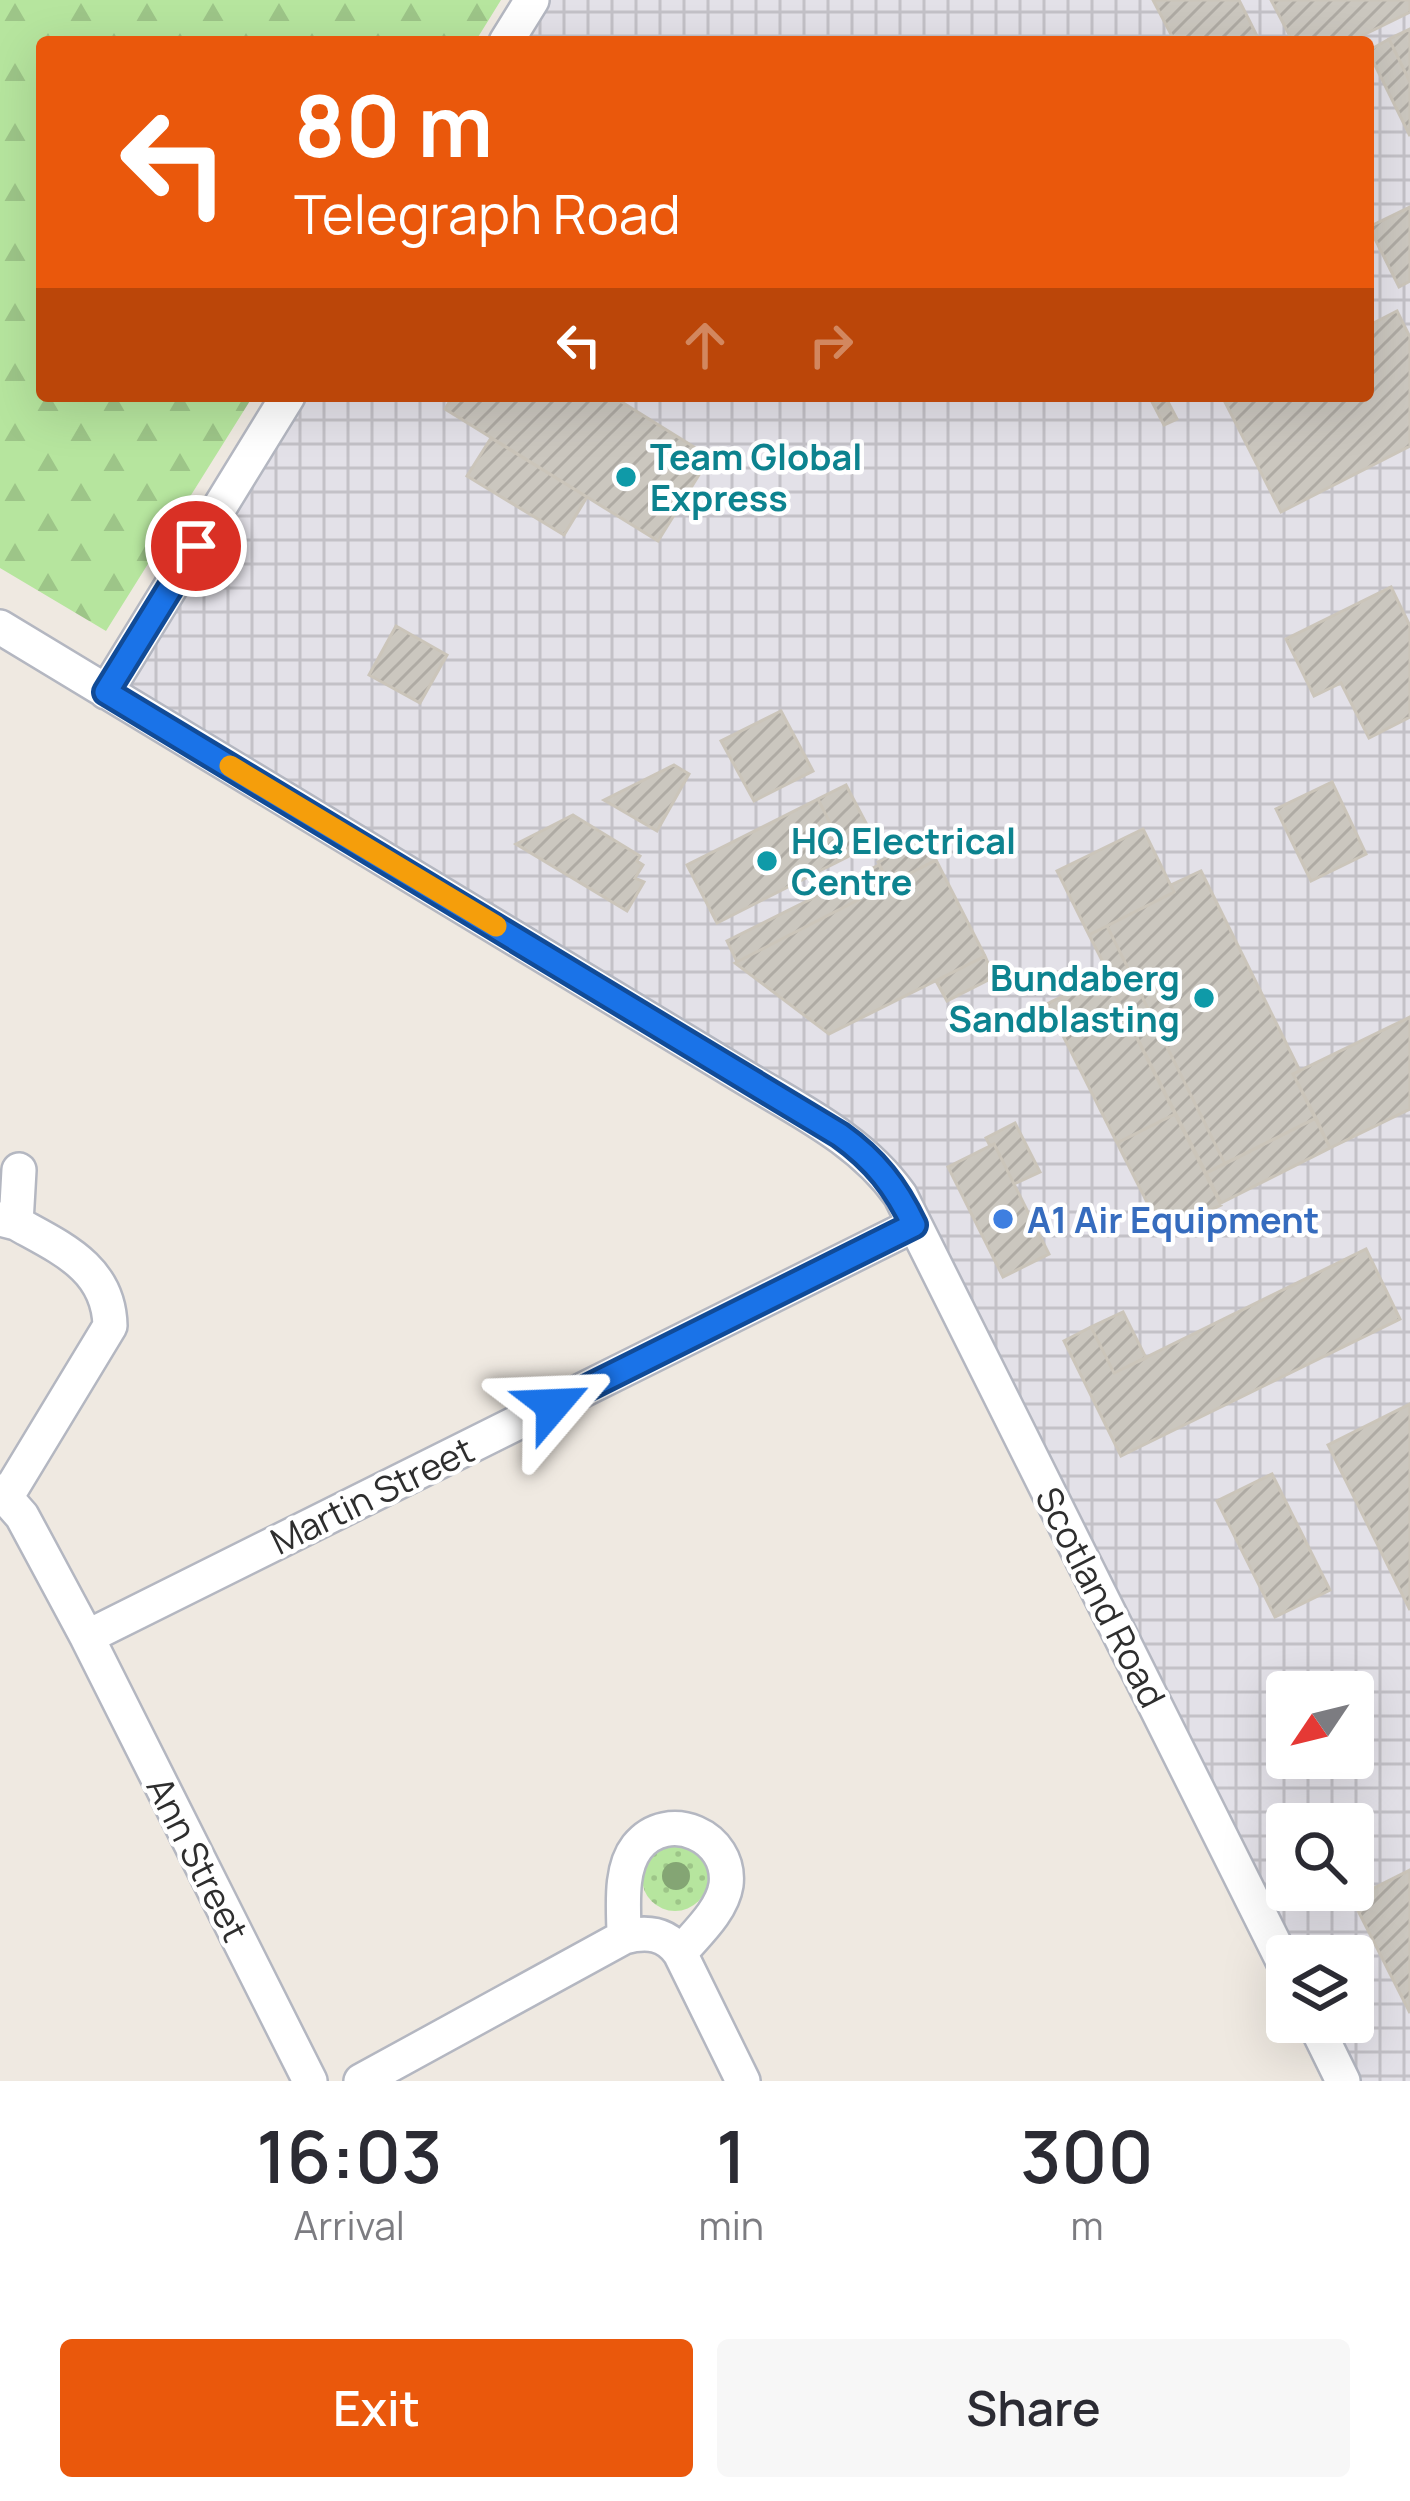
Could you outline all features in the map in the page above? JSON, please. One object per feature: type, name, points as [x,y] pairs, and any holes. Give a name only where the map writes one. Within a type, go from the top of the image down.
[{"type":"street","points":[[510,36],[532,0]]},
{"type":"street","points":[[106,692],[284,402]]},
{"type":"street","name":"Scotland Road","points":[[0,627],[840,1135],[876,1163],[900,1195],[1270,1935]]},
{"type":"street","points":[[3,1494],[110,1326],[106,1296],[87,1266],[8,1221],[19,1170]]},
{"type":"street","name":"Martin Street","points":[[87,1637],[914,1225]]},
{"type":"street","name":"Ann Street","points":[[3,1494],[22,1516],[87,1637],[310,2081]]},
{"type":"street","points":[[623,1937],[625,1877],[637,1847],[665,1829],[698,1833],[721,1855],[726,1886],[721,1901],[680,1953]]},
{"type":"street","points":[[361,2081],[623,1937],[655,1934],[680,1953],[743,2081]]},
{"type":"street","points":[[1324,2043],[1343,2081]]},
{"type":"shaded area","points":[[535,0],[1410,0],[1410,2081],[1345,2081],[1326,2043],[1374,2043],[1374,1935],[1276,1935],[891,1178],[110,691],[287,402],[1374,402],[1374,36],[513,36]]},
{"type":"green space","points":[[0,0],[501,0],[479,36],[36,36],[36,402],[249,402],[106,631],[0,568]]},
{"type":"green space","points":[[675,1845],[699,1854],[708,1878],[699,1902],[675,1911],[651,1902],[642,1878],[651,1854]]},
{"type":"building","points":[[1153,0],[1239,0],[1257,36],[1172,36]]},
{"type":"building","points":[[1271,0],[1410,0],[1410,12],[1361,36],[1290,36]]},
{"type":"building","points":[[1410,29],[1410,82],[1389,39]]},
{"type":"building","points":[[1389,39],[1410,82],[1410,136],[1374,63],[1374,48]]},
{"type":"building","points":[[1410,207],[1410,281],[1399,287],[1374,237],[1374,225]]},
{"type":"building","points":[[1397,311],[1410,337],[1410,446],[1281,512],[1225,402],[1374,402],[1374,323]]},
{"type":"building","name":"Team Global Express","points":[[449,402],[622,402],[710,457],[658,541],[445,409]]},
{"type":"building","points":[[1152,402],[1168,402],[1177,419],[1164,425]]},
{"type":"building","points":[[491,438],[587,497],[564,535],[467,476]]},
{"type":"building","points":[[1391,587],[1410,626],[1410,717],[1369,738],[1341,683],[1314,696],[1286,639]]},
{"type":"building","points":[[396,626],[447,655],[420,703],[369,675]]},
{"type":"building","points":[[781,711],[813,771],[754,801],[721,741]]},
{"type":"building","points":[[674,765],[689,774],[657,831],[604,800]]},
{"type":"building","points":[[1332,782],[1366,854],[1311,881],[1276,809]]},
{"type":"building","points":[[846,785],[876,842],[847,857],[818,799]]},
{"type":"building","name":"HQ Electrical Centre","points":[[818,799],[847,857],[717,923],[687,865]]},
{"type":"building","points":[[573,815],[640,856],[637,861],[643,865],[635,878],[644,882],[627,911],[516,844]]},
{"type":"building","points":[[1143,829],[1174,892],[1089,935],[1057,871]]},
{"type":"building","points":[[925,838],[936,860],[889,884],[878,862]]},
{"type":"building","points":[[936,860],[985,956],[829,1034],[735,963]]},
{"type":"building","points":[[879,865],[889,884],[737,962],[727,941]]},
{"type":"building","name":"Bundaberg Sandblasting","points":[[1201,871],[1300,1071],[1293,1074],[1316,1118],[1225,1164],[1107,926],[1174,892],[1171,885]]},
{"type":"building","points":[[1107,926],[1225,1164],[1206,1173],[1105,975],[1109,974],[1089,935]]},
{"type":"building","points":[[985,956],[994,977],[947,1001],[936,981]]},
{"type":"building","points":[[1105,975],[1175,1114],[1117,1143],[1047,1004]]},
{"type":"building","points":[[1410,1017],[1410,1109],[1330,1148],[1293,1074]]},
{"type":"building","points":[[1175,1114],[1221,1205],[1163,1234],[1117,1143]]},
{"type":"building","points":[[1316,1118],[1330,1148],[1221,1203],[1206,1173]]},
{"type":"building","points":[[1015,1123],[1040,1172],[1014,1184],[994,1144],[990,1146],[986,1138]]},
{"type":"building","name":"A1 Air Equipment","points":[[994,1144],[1049,1254],[1003,1277],[948,1167]]},
{"type":"building","points":[[1366,1249],[1400,1319],[1121,1456],[1064,1341],[1091,1327],[1114,1373]]},
{"type":"building","points":[[1123,1312],[1146,1358],[1114,1373],[1091,1327]]},
{"type":"building","points":[[1410,1404],[1410,1610],[1328,1445]]},
{"type":"building","points":[[1272,1474],[1330,1590],[1275,1617],[1217,1501]]},
{"type":"building","points":[[1410,1870],[1410,2013],[1358,1911],[1374,1911],[1374,1888]]},
{"type":"slow traffic","points":[[230,766],[496,926]]},
{"type":"place","name":"Team Global Express","points":[[626,477]]},
{"type":"place","name":"HQ Electrical Centre","points":[[767,861]]},
{"type":"place","name":"Bundaberg Sandblasting","points":[[1204,998]]},
{"type":"place","name":"A1 Air Equipment","points":[[1003,1219]]},
{"type":"route","points":[[196,546],[106,692],[840,1135],[876,1163],[900,1195],[914,1225],[553,1405]]}]
